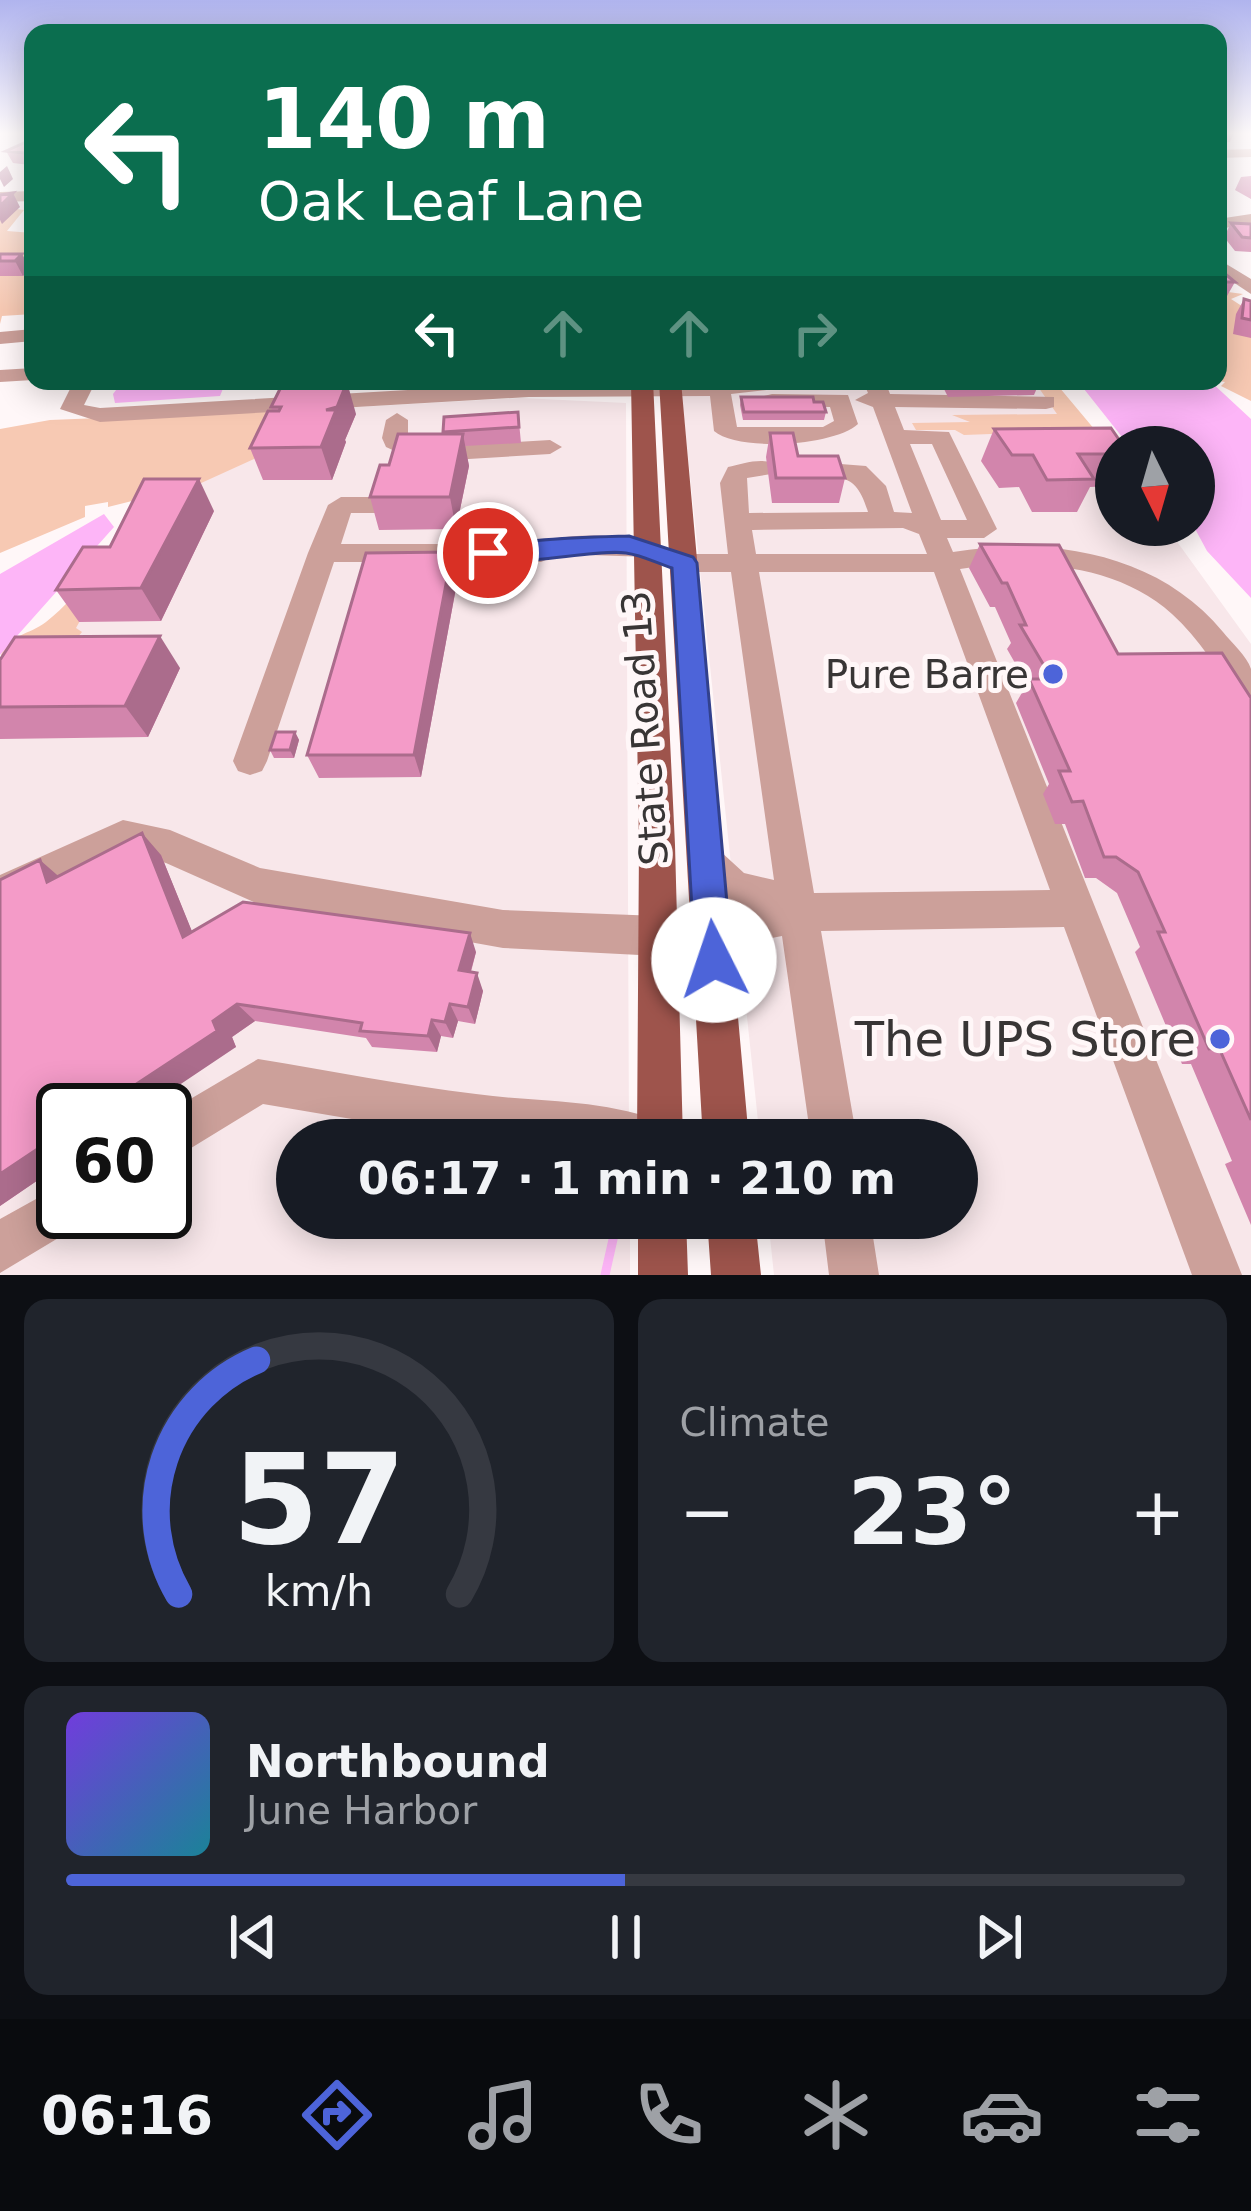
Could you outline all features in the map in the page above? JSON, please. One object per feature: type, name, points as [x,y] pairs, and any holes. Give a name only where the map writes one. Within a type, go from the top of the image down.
[{"type":"main road","name":"State Road 13","points":[[656,390],[649,555],[660,1119]]},
{"type":"main road","name":"State Road 13","points":[[657,390],[684,563],[725,1119]]},
{"type":"main road","points":[[649,555],[684,563]]},
{"type":"main road","points":[[657,845],[680,889],[711,915]]},
{"type":"main road","points":[[662,1239],[663,1275]]},
{"type":"street","points":[[80,390],[71,409],[100,415],[530,390]]},
{"type":"street","points":[[840,400],[846,424],[828,434],[736,435],[726,431],[722,391],[840,400],[878,390],[1046,402]]},
{"type":"street","points":[[878,390],[1217,1275]]},
{"type":"street","points":[[397,420],[394,438],[398,447],[419,455],[550,447]]},
{"type":"street","points":[[684,563],[743,565],[937,546],[984,529],[941,437],[896,436]]},
{"type":"street","points":[[831,1119],[732,483],[737,472],[780,468],[857,471],[873,486],[884,521]]},
{"type":"street","points":[[250,761],[340,506],[375,505]]},
{"type":"street","points":[[737,522],[905,520],[937,546],[976,556],[1083,561],[1122,573],[1179,603],[1251,693]]},
{"type":"street","points":[[322,553],[541,553],[554,563],[649,555]]},
{"type":"street","points":[[0,894],[123,836],[170,847],[258,886],[502,929],[659,936]]},
{"type":"street","points":[[707,863],[734,889],[774,898],[801,912]]},
{"type":"street","points":[[711,915],[736,923],[776,920],[801,912],[1073,908]]},
{"type":"street","points":[[192,1124],[258,1081],[482,1118],[516,1119]]},
{"type":"street","points":[[0,1248],[36,1225]]},
{"type":"street","points":[[849,1239],[854,1275]]},
{"type":"shaded area","points":[[17,209],[24,210],[7,231],[24,232],[24,315],[2,316],[0,324],[0,221]]},
{"type":"shaded area","points":[[1227,291],[1243,294],[1231,299],[1251,312],[1251,401],[1227,389]]},
{"type":"shaded area","points":[[116,390],[222,390],[220,396],[115,403]]},
{"type":"shaded area","points":[[681,390],[1050,390],[1095,443],[1095,546],[1180,546],[1251,644],[1251,1275],[774,1275],[770,1239],[978,1239],[978,1119],[758,1119]]},
{"type":"shaded area","points":[[1040,390],[1062,390],[1095,430],[964,435],[955,430],[916,430],[912,423],[970,422],[952,415],[1057,414]]},
{"type":"shaded area","points":[[1085,390],[1220,390],[1251,419],[1251,598],[1204,546],[1215,546],[1215,426],[1113,426]]},
{"type":"shaded area","points":[[521,398],[626,403],[629,1119],[276,1119],[276,1239],[630,1239],[630,1275],[0,1275],[0,685],[233,414]]},
{"type":"shaded area","points":[[274,411],[281,416],[254,459],[188,489],[103,579],[76,628],[82,632],[77,638],[11,657],[1,655],[9,643],[46,622],[85,584],[136,508],[132,501],[85,506],[85,517],[0,553],[0,429],[50,420]]},
{"type":"shaded area","points":[[104,514],[114,527],[0,655],[0,574]]},
{"type":"building","points":[[1231,223],[1251,224],[1251,238],[1242,237]]},
{"type":"building","points":[[0,254],[22,254],[15,261],[0,261]]},
{"type":"building","points":[[1244,299],[1251,301],[1251,320],[1242,318]]},
{"type":"building","points":[[280,390],[344,390],[337,407],[326,410],[336,410],[321,447],[250,448],[268,411],[281,407],[271,407]]},
{"type":"building","points":[[741,397],[813,397],[814,402],[823,402],[826,412],[744,412]]},
{"type":"building","points":[[518,412],[519,427],[443,432],[444,417]]},
{"type":"building","points":[[1095,428],[1095,454],[1078,454],[1094,479],[1047,480],[1033,455],[1012,455],[994,429]]},
{"type":"building","points":[[770,433],[793,433],[798,456],[838,456],[845,478],[776,478]]},
{"type":"building","points":[[398,434],[463,434],[450,497],[370,497],[380,465],[389,465]]},
{"type":"building","points":[[144,479],[199,479],[141,588],[56,590],[83,547],[110,547]]},
{"type":"building","points":[[980,544],[1059,545],[1118,654],[1222,653],[1251,698],[1251,1120],[1219,1048],[1209,1049],[1158,932],[1165,932],[1138,872],[1116,857],[1104,857],[1083,801],[1072,802],[1059,771],[1070,771],[1029,679],[1052,679],[1020,625],[1026,625],[1007,583],[1002,583]]},
{"type":"building","points":[[452,552],[414,755],[307,755],[366,553]]},
{"type":"building","points":[[160,636],[125,706],[0,707],[0,660],[15,637]]},
{"type":"building","points":[[276,732],[295,732],[290,750],[270,750]]},
{"type":"building","points":[[142,833],[183,937],[243,902],[470,933],[459,970],[477,973],[468,1007],[450,1004],[445,1022],[432,1020],[428,1036],[360,1031],[362,1023],[237,1004],[213,1021],[217,1031],[138,1083],[36,1083],[36,1150],[0,1174],[0,880],[40,860],[47,882]]},
{"type":"waterway","points":[[605,1275],[613,1239]]},
{"type":"place","name":"Pure Barre","points":[[1053,674]]},
{"type":"place","name":"The UPS Store","points":[[1220,1039]]},
{"type":"route","points":[[488,553],[541,553],[555,545],[629,544],[684,563],[714,960]]}]
